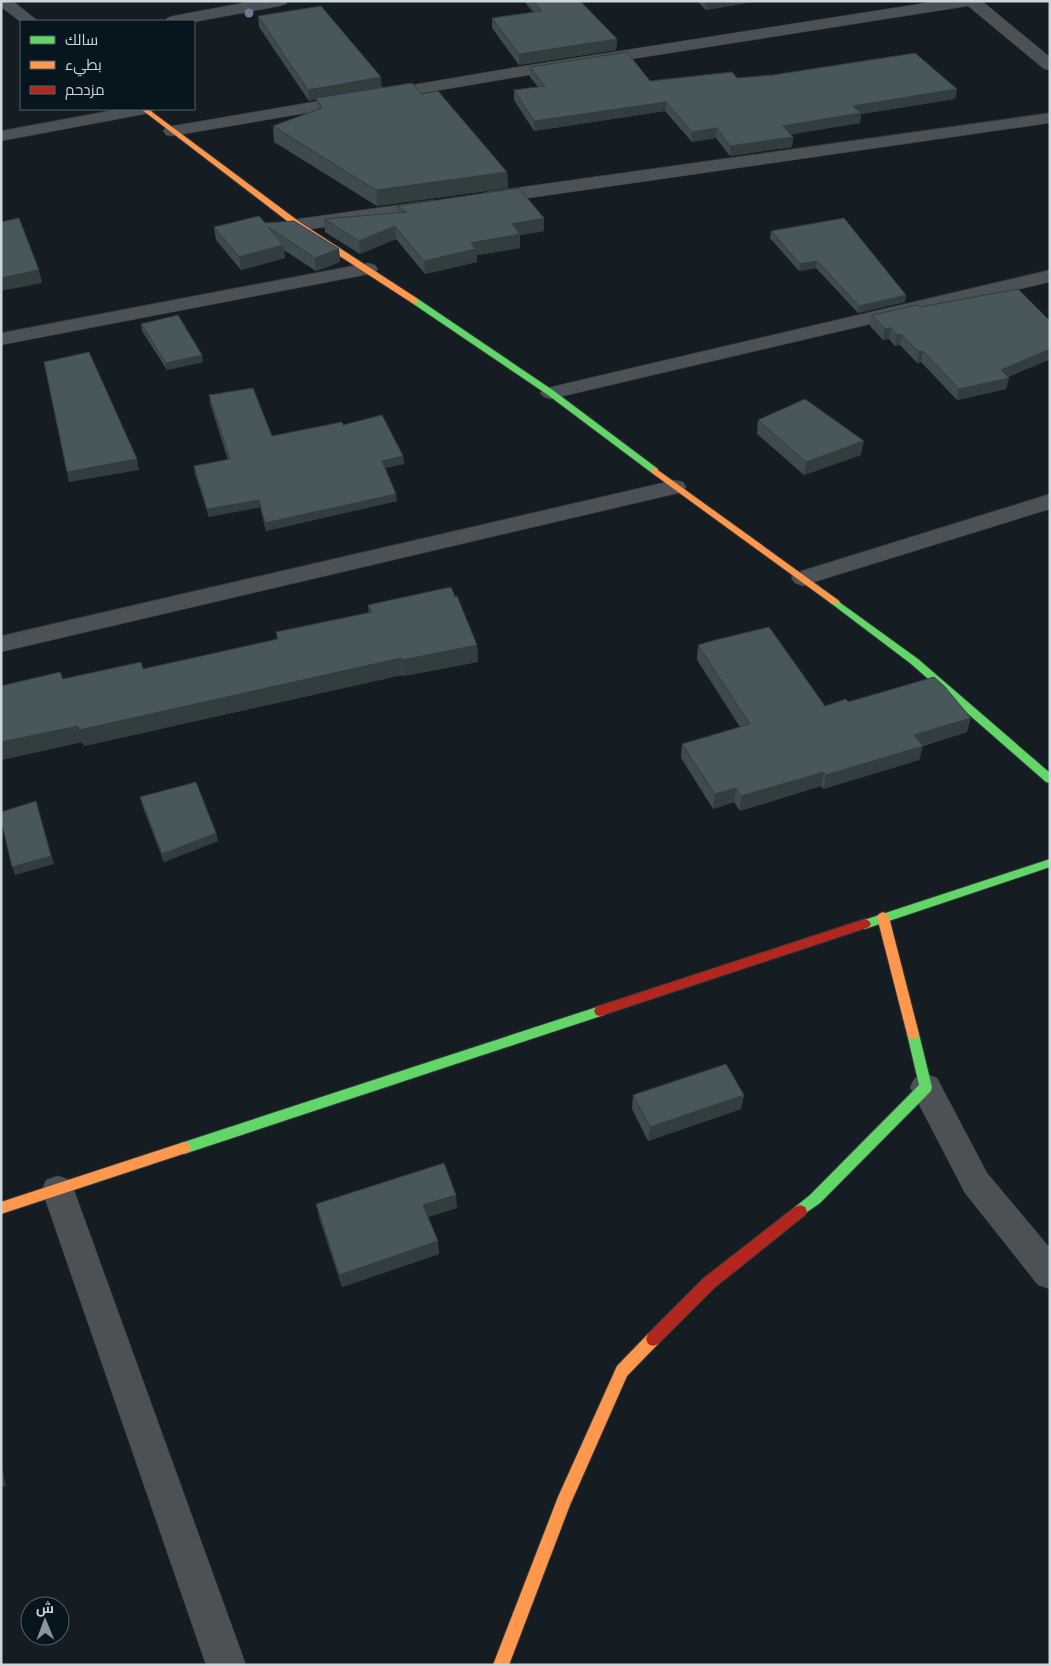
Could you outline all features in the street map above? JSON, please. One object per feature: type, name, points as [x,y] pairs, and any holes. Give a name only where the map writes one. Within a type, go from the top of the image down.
[{"type":"street","points":[[3,1],[29,20]]},
{"type":"street","points":[[177,20],[280,1]]},
{"type":"street","points":[[172,131],[511,73],[971,1],[1050,65]]},
{"type":"street","points":[[1,136],[140,110]]},
{"type":"street","points":[[146,110],[298,225],[368,269],[551,393],[675,487],[803,578],[914,661],[1050,779]]},
{"type":"street","points":[[298,225],[1050,118]]},
{"type":"street","points":[[1,339],[368,269]]},
{"type":"street","points":[[551,393],[1050,276]]},
{"type":"street","points":[[1,644],[675,487]]},
{"type":"street","points":[[803,578],[1050,501]]},
{"type":"street","points":[[1,1208],[1050,863]]},
{"type":"street","points":[[883,918],[926,1087],[976,1182],[1050,1274]]},
{"type":"street","points":[[501,1665],[563,1502],[622,1371],[709,1283],[815,1199],[926,1087]]},
{"type":"street","points":[[58,1190],[226,1665]]},
{"type":"building","points":[[533,1],[580,1],[617,39],[519,54],[492,18],[542,11]]},
{"type":"building","points":[[321,6],[381,77],[308,90],[258,16]]},
{"type":"building","points":[[627,52],[650,81],[732,72],[737,78],[773,75],[915,53],[957,89],[853,106],[861,113],[783,126],[793,137],[730,146],[717,128],[692,132],[666,102],[534,121],[514,90],[545,86],[530,67]]},
{"type":"building","points":[[412,83],[422,94],[438,91],[507,172],[376,190],[273,126],[322,108],[316,98]]},
{"type":"building","points":[[519,188],[544,218],[512,224],[520,234],[471,243],[476,249],[424,261],[395,226],[359,241],[324,219],[407,212],[397,206]]},
{"type":"building","points":[[259,216],[265,223],[294,221],[339,249],[315,258],[268,227],[283,245],[239,257],[214,227]]},
{"type":"building","points":[[19,218],[39,270],[1,278],[1,222]]},
{"type":"building","points":[[844,218],[906,295],[859,306],[817,261],[800,264],[771,231]]},
{"type":"building","points":[[1018,289],[1050,321],[1050,349],[1001,370],[1009,378],[959,389],[923,351],[919,352],[902,335],[897,335],[891,328],[885,329],[872,315],[917,305],[920,307]]},
{"type":"building","points":[[178,315],[202,355],[166,363],[141,324]]},
{"type":"building","points":[[89,352],[137,459],[67,472],[44,362]]},
{"type":"building","points":[[253,388],[272,436],[342,422],[343,425],[382,415],[403,456],[382,461],[396,494],[265,523],[259,500],[207,509],[194,466],[230,459],[209,395]]},
{"type":"building","points":[[805,399],[864,441],[806,462],[758,420]]},
{"type":"building","points":[[451,587],[455,597],[457,596],[477,645],[402,660],[401,658],[79,730],[78,726],[1,742],[1,686],[60,672],[63,679],[141,662],[143,669],[278,639],[276,632],[372,612],[368,605]]},
{"type":"building","points":[[769,627],[825,706],[846,699],[848,702],[934,677],[971,718],[914,735],[923,746],[826,775],[824,772],[741,796],[736,788],[715,794],[682,744],[750,724],[698,645]]},
{"type":"building","points":[[196,782],[216,833],[162,854],[140,797]]},
{"type":"building","points":[[36,801],[51,856],[12,867],[1,820],[1,812]]},
{"type":"building","points":[[726,1064],[744,1095],[650,1127],[633,1095]]},
{"type":"building","points":[[444,1163],[456,1195],[423,1205],[438,1241],[339,1275],[316,1204]]},
{"type":"traffic: fast","points":[[415,301],[551,393],[655,471]]},
{"type":"traffic: fast","points":[[835,602],[914,661],[1050,779]]},
{"type":"traffic: fast","points":[[865,924],[1050,863]]},
{"type":"traffic: fast","points":[[184,1148],[600,1011]]},
{"type":"traffic: fast","points":[[800,1211],[815,1199],[926,1087],[913,1034]]},
{"type":"traffic: slow","points":[[145,110],[298,225],[415,301]]},
{"type":"traffic: slow","points":[[655,471],[835,602]]},
{"type":"traffic: slow","points":[[883,917],[913,1034]]},
{"type":"traffic: slow","points":[[1,1208],[184,1148]]},
{"type":"traffic: slow","points":[[501,1665],[563,1502],[622,1371],[653,1339]]},
{"type":"traffic: jam","points":[[600,1011],[865,924]]},
{"type":"traffic: jam","points":[[653,1339],[709,1283],[800,1211]]}]
